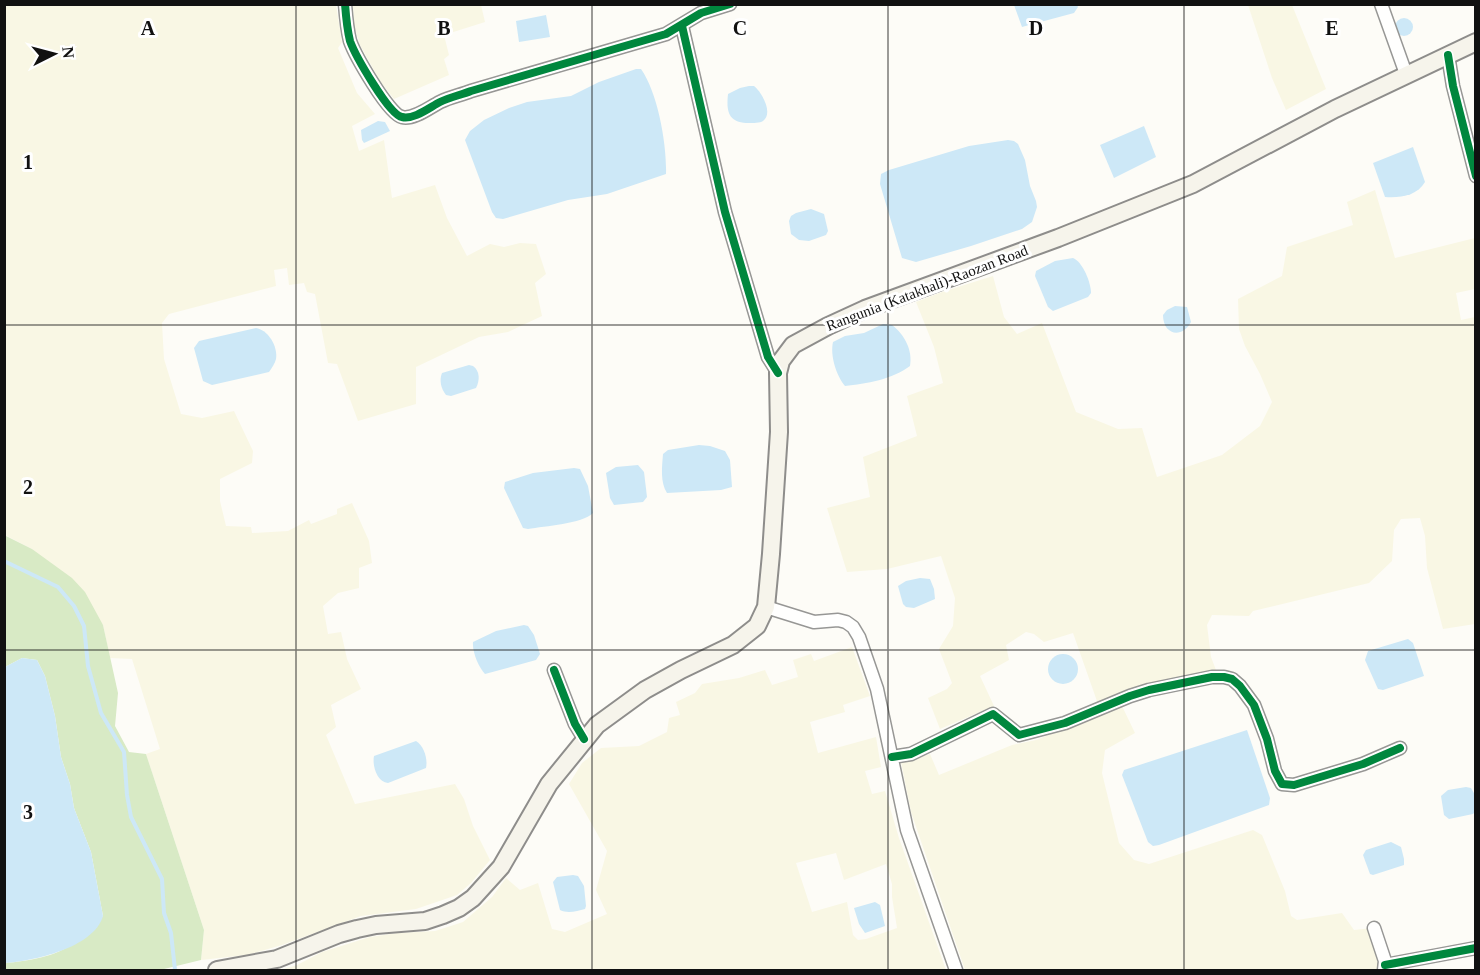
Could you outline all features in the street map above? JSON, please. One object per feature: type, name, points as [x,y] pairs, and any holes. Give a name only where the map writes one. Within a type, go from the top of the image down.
[{"type":"main road","name":"Rangunia (Katakhali)-Raozan Road","points":[[217,970],[278,965],[339,934],[376,925],[425,921],[443,915],[473,898],[501,867],[549,784],[597,725],[645,690],[733,645],[749,634],[762,618],[766,607],[779,432],[778,373],[781,361],[793,345],[828,326],[885,301],[1069,234],[1193,184],[1335,109],[1476,42]]},
{"type":"street","points":[[345,4],[347,27],[355,52],[384,101],[403,118],[450,98],[666,34],[701,13],[730,4]]},
{"type":"street","points":[[1381,4],[1406,74]]},
{"type":"street","points":[[682,26],[731,234],[768,357],[778,373]]},
{"type":"street","points":[[1448,54],[1453,86],[1476,176]]},
{"type":"street","points":[[766,607],[814,622],[838,620],[853,627],[859,637],[878,689],[908,830],[956,970]]},
{"type":"street","points":[[554,670],[575,724],[584,739]]},
{"type":"street","points":[[892,757],[911,754],[993,714],[1018,735],[1065,723],[1130,696],[1158,688],[1224,676],[1240,686],[1254,705],[1267,739],[1275,771],[1282,784],[1293,785],[1363,764],[1400,748]]},
{"type":"street","points":[[1374,928],[1385,960],[1384,968],[1476,948]]},
{"type":"shaded area","points":[[4,5],[336,5],[342,42],[338,48],[357,93],[375,114],[352,126],[359,151],[384,140],[392,198],[435,185],[447,218],[467,256],[490,244],[504,247],[520,243],[536,244],[546,274],[535,283],[542,316],[508,332],[479,337],[416,367],[416,404],[358,421],[337,364],[328,363],[315,294],[307,292],[304,283],[289,285],[287,268],[274,270],[276,286],[169,314],[162,323],[164,359],[181,414],[202,418],[234,411],[253,451],[252,463],[220,479],[220,501],[226,526],[251,527],[252,533],[288,531],[309,520],[311,524],[337,514],[337,509],[352,503],[369,541],[372,563],[359,568],[359,588],[338,593],[323,606],[328,634],[341,632],[347,659],[361,689],[331,705],[336,727],[326,735],[355,804],[455,784],[464,799],[473,826],[490,860],[471,883],[457,895],[416,909],[361,916],[282,945],[247,955],[201,960],[204,930],[146,754],[160,749],[132,659],[110,658],[103,625],[32,549],[5,535]]},
{"type":"shaded area","points":[[353,5],[481,5],[485,22],[444,35],[449,55],[444,59],[449,75],[394,99],[380,81],[360,45],[354,26]]},
{"type":"shaded area","points":[[1248,5],[1292,5],[1326,89],[1286,110],[1272,78]]},
{"type":"shaded area","points":[[1375,190],[1395,258],[1475,238],[1475,289],[1456,293],[1461,320],[1475,317],[1475,624],[1443,629],[1427,568],[1425,536],[1420,518],[1401,519],[1394,530],[1392,561],[1369,583],[1253,611],[1249,616],[1212,615],[1207,625],[1211,657],[1216,670],[1175,679],[1098,704],[1073,633],[1044,642],[1034,634],[1026,632],[1006,645],[1009,660],[980,676],[994,706],[940,729],[928,698],[947,689],[952,683],[939,649],[953,626],[955,598],[941,556],[887,569],[847,572],[827,508],[870,497],[863,457],[917,436],[907,396],[943,383],[934,347],[916,302],[993,276],[1004,317],[1017,334],[1042,323],[1076,412],[1118,429],[1142,428],[1157,477],[1222,455],[1260,426],[1272,402],[1239,329],[1238,299],[1282,276],[1287,247],[1353,225],[1347,202]]},
{"type":"shaded area","points":[[852,647],[870,696],[843,705],[845,712],[810,722],[818,753],[876,737],[881,767],[865,771],[872,794],[885,791],[899,838],[946,970],[284,970],[322,952],[370,937],[435,931],[463,922],[492,897],[506,878],[520,890],[538,883],[552,929],[565,932],[607,914],[596,890],[607,851],[569,784],[582,763],[601,748],[639,746],[667,732],[669,718],[680,715],[676,702],[695,693],[702,684],[739,678],[765,670],[772,685],[798,677],[793,660],[811,654],[814,661]],"holes":[[[836,853],[844,880],[886,864],[892,884],[897,928],[858,940],[853,935],[847,902],[812,912],[796,863]]]},
{"type":"shaded area","points":[[1122,706],[1135,733],[1105,750],[1102,773],[1119,843],[1134,860],[1149,864],[1253,830],[1262,835],[1285,891],[1291,916],[1297,920],[1342,913],[1354,930],[1372,928],[1380,969],[965,970],[911,812],[901,762],[930,754],[939,775],[1012,745],[1036,740]]},
{"type":"green space","points":[[4,535],[32,549],[72,578],[85,592],[103,625],[118,693],[115,726],[129,752],[146,754],[204,930],[201,960],[160,970],[5,970],[5,963],[41,958],[67,948],[103,916],[91,852],[74,808],[70,784],[61,757],[55,716],[45,676],[37,660],[22,658],[5,667]]},
{"type":"water","points":[[1014,5],[1077,5],[1074,13],[1022,27]]},
{"type":"water","points":[[546,15],[550,37],[519,42],[516,21]]},
{"type":"water","points":[[1404,18],[1410,21],[1413,27],[1410,33],[1404,36],[1398,33],[1395,27],[1398,21]]},
{"type":"water","points":[[641,69],[647,79],[657,105],[665,149],[666,174],[607,194],[568,200],[503,219],[496,218],[465,140],[470,131],[484,120],[509,108],[527,102],[571,96],[599,82]]},
{"type":"water","points":[[749,86],[757,89],[765,102],[767,113],[762,122],[742,123],[733,119],[728,112],[728,94]]},
{"type":"water","points":[[378,121],[385,122],[390,131],[364,143],[361,130]]},
{"type":"water","points":[[1144,126],[1156,157],[1114,178],[1100,145]]},
{"type":"water","points":[[1008,140],[1018,144],[1025,160],[1037,207],[1032,222],[1022,229],[916,262],[902,258],[880,184],[881,174],[969,146]]},
{"type":"water","points":[[1413,147],[1425,182],[1422,187],[1408,195],[1385,197],[1373,163]]},
{"type":"water","points":[[811,209],[824,214],[828,231],[826,235],[809,241],[799,240],[791,234],[789,221],[796,213]]},
{"type":"water","points":[[1073,258],[1086,273],[1091,293],[1088,297],[1053,311],[1048,307],[1035,276],[1036,271],[1055,261]]},
{"type":"water","points":[[1175,306],[1187,307],[1191,322],[1178,333],[1166,327],[1163,315]]},
{"type":"water","points":[[883,324],[892,325],[904,338],[909,348],[910,366],[888,378],[845,386],[834,365],[833,342],[845,336],[864,333]]},
{"type":"water","points":[[256,328],[268,335],[274,344],[276,359],[269,372],[212,385],[203,381],[194,348],[199,341]]},
{"type":"water","points":[[469,365],[473,366],[478,373],[476,388],[451,396],[446,395],[441,384],[442,373]]},
{"type":"water","points":[[699,445],[725,451],[730,460],[732,487],[721,490],[667,493],[662,479],[663,454],[668,450]]},
{"type":"water","points":[[638,465],[644,472],[647,497],[643,502],[614,505],[610,498],[606,473],[616,467]]},
{"type":"water","points":[[580,469],[588,486],[593,513],[572,522],[523,528],[504,488],[505,482],[533,473]]},
{"type":"water","points":[[920,578],[930,579],[935,599],[914,608],[906,607],[898,586],[906,581]]},
{"type":"water","points":[[528,626],[534,635],[540,654],[536,660],[485,674],[476,660],[473,642],[496,631]]},
{"type":"water","points":[[1408,639],[1413,643],[1424,676],[1383,690],[1378,689],[1365,660],[1368,651]]},
{"type":"water","points":[[1063,654],[1074,658],[1078,669],[1074,680],[1063,684],[1052,680],[1048,669],[1052,658]]},
{"type":"water","points":[[22,658],[37,660],[45,676],[55,716],[61,757],[70,784],[74,808],[91,852],[103,916],[88,937],[61,951],[5,963],[5,667]]},
{"type":"water","points":[[1247,730],[1270,798],[1269,805],[1159,845],[1153,846],[1148,842],[1122,775],[1124,770]]},
{"type":"water","points":[[416,741],[425,753],[426,768],[388,783],[381,780],[375,769],[374,756]]},
{"type":"water","points":[[1471,788],[1475,795],[1475,812],[1449,819],[1444,815],[1441,796],[1448,790]]},
{"type":"water","points":[[1391,842],[1401,847],[1404,865],[1370,874],[1363,855],[1366,850]]},
{"type":"water","points":[[578,876],[584,886],[586,906],[585,909],[579,911],[563,911],[560,910],[553,882],[557,877]]},
{"type":"water","points":[[875,902],[880,905],[885,926],[865,933],[859,924],[854,908]]},
{"type":"waterway","points":[[4,561],[58,587],[74,606],[84,626],[88,666],[101,713],[124,752],[131,817],[162,879],[164,913],[171,933],[175,970]]},
{"type":"cycle path","points":[[345,4],[350,41],[358,58],[389,106],[402,117],[417,115],[444,100],[471,91],[666,34],[701,13],[730,4]]},
{"type":"cycle path","points":[[682,26],[725,212],[768,357],[778,373]]},
{"type":"cycle path","points":[[1448,55],[1453,86],[1476,176]]},
{"type":"cycle path","points":[[554,670],[575,724],[584,739]]},
{"type":"cycle path","points":[[892,757],[911,754],[993,714],[1019,735],[1065,723],[1149,690],[1212,677],[1232,679],[1254,705],[1267,739],[1275,771],[1282,784],[1294,785],[1363,764],[1400,748]]},
{"type":"cycle path","points":[[1385,965],[1476,948]]}]
